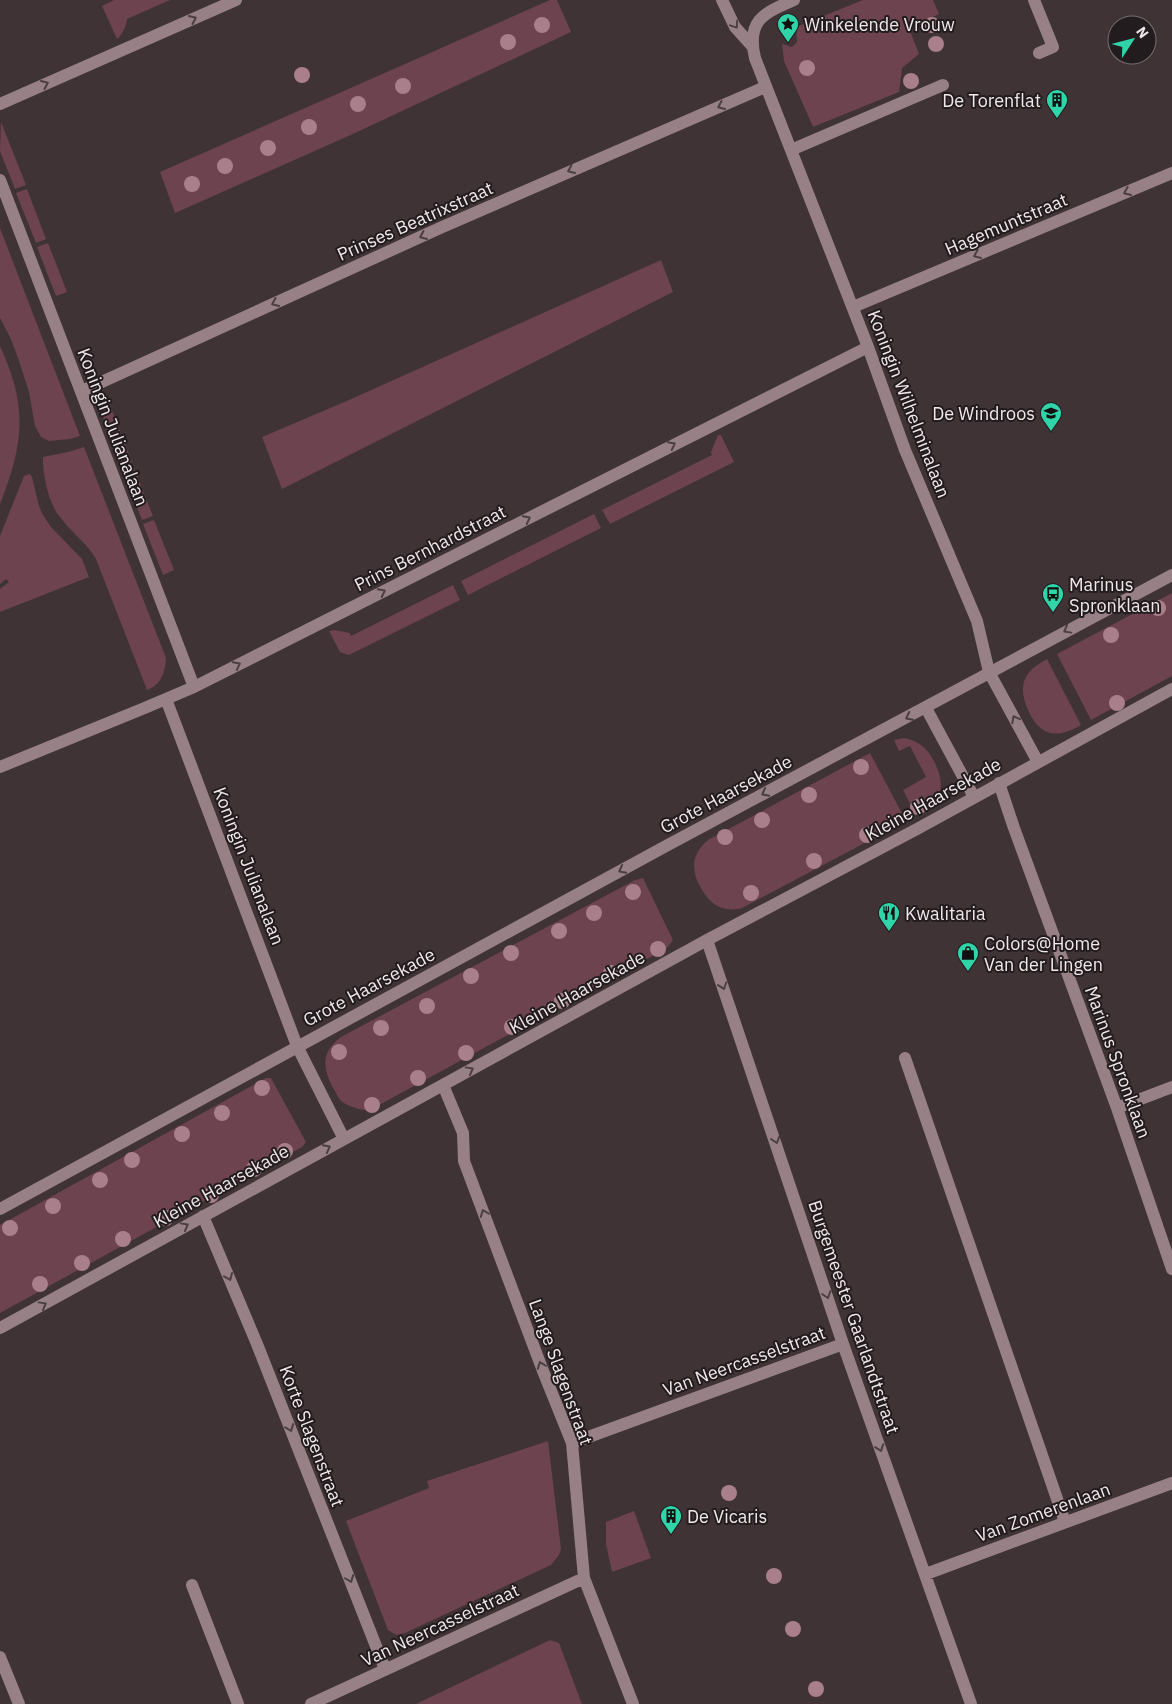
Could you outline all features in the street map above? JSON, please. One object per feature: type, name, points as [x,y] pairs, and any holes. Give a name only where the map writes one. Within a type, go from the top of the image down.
[{"type":"street","points":[[0,104],[236,0]]},
{"type":"street","name":"Koningin Wilhelminalaan","points":[[722,0],[735,27],[753,47]]},
{"type":"street","name":"Koningin Wilhelminalaan","points":[[792,0],[767,12],[755,27],[753,47],[765,87],[853,307],[905,450],[977,621],[989,672],[1038,762]]},
{"type":"street","points":[[1034,0],[1053,47],[1039,53]]},
{"type":"street","points":[[791,150],[943,85]]},
{"type":"street","name":"Prinses Beatrixstraat","points":[[82,391],[440,228],[765,87]]},
{"type":"street","name":"Hagemuntstraat","points":[[853,307],[1172,174]]},
{"type":"street","name":"Koningin Julianalaan","points":[[0,180],[194,687]]},
{"type":"street","name":"Prins Bernhardstraat","points":[[0,767],[194,687],[868,347]]},
{"type":"street","name":"Grote Haarsekade","points":[[0,1209],[683,837],[1172,575]]},
{"type":"street","name":"Kleine Haarsekade","points":[[0,1328],[707,940],[1172,690]]},
{"type":"street","name":"Koningin Julianalaan","points":[[166,699],[297,1046]]},
{"type":"street","points":[[926,708],[974,797]]},
{"type":"street","name":"Marinus Spronklaan","points":[[999,783],[1172,1269]]},
{"type":"street","name":"Burgemeester Gaarlandtstraat","points":[[707,940],[843,1344],[972,1704]]},
{"type":"street","name":"Grote Haarsekade","points":[[297,1046],[344,1139]]},
{"type":"street","points":[[905,1058],[1065,1522]]},
{"type":"street","name":"Lange Slagenstraat","points":[[443,1085],[463,1134],[464,1161],[572,1443],[584,1578],[634,1704]]},
{"type":"street","points":[[1116,1108],[1172,1087]]},
{"type":"street","name":"Korte Slagenstraat","points":[[203,1216],[261,1353],[385,1669]]},
{"type":"street","name":"Van Neercasselstraat","points":[[572,1443],[843,1344]]},
{"type":"street","name":"Van Zomerenlaan","points":[[926,1574],[1172,1483]]},
{"type":"street","name":"Van Neercasselstraat","points":[[311,1704],[584,1578]]},
{"type":"street","points":[[192,1585],[238,1704]]},
{"type":"street","points":[[0,1657],[19,1704]]},
{"type":"shaded area","points":[[114,0],[170,0],[127,19],[124,30],[117,39],[102,6]]},
{"type":"shaded area","points":[[550,0],[557,0],[571,32],[355,133],[175,213],[160,172]]},
{"type":"shaded area","points":[[863,0],[933,0],[939,14],[909,28],[919,54],[902,68],[899,92],[813,127],[784,61],[782,44],[792,47],[797,42],[796,27]]},
{"type":"shaded area","points":[[1,122],[26,185],[15,189],[0,151]]},
{"type":"shaded area","points":[[27,189],[46,239],[36,243],[16,193]]},
{"type":"shaded area","points":[[0,228],[80,436],[49,441],[41,437],[35,426],[29,392],[18,358],[0,318]]},
{"type":"shaded area","points":[[48,243],[67,292],[56,296],[37,247]]},
{"type":"shaded area","points":[[661,260],[673,292],[282,489],[262,437]]},
{"type":"shaded area","points":[[0,346],[15,388],[19,407],[19,425],[14,462],[0,504]]},
{"type":"shaded area","points":[[108,400],[132,462],[121,466],[111,443],[103,416],[105,401]]},
{"type":"shaded area","points":[[718,435],[721,435],[734,462],[610,524],[602,510],[712,455],[711,452]]},
{"type":"shaded area","points":[[84,447],[166,658],[165,669],[159,682],[147,690],[96,559],[56,512],[47,488],[43,457]]},
{"type":"shaded area","points":[[133,466],[153,516],[142,520],[123,471]]},
{"type":"shaded area","points":[[30,474],[43,515],[51,527],[82,559],[89,577],[0,612],[0,589],[9,582],[6,579],[0,584],[0,536],[24,476]]},
{"type":"shaded area","points":[[594,514],[601,528],[468,595],[461,581]]},
{"type":"shaded area","points":[[154,520],[174,570],[163,575],[143,524]]},
{"type":"shaded area","points":[[453,585],[460,600],[349,655],[340,652],[329,631],[350,633],[351,636]]},
{"type":"shaded area","points":[[1172,593],[1172,676],[1091,720],[1057,654]]},
{"type":"shaded area","points":[[1047,659],[1081,725],[1057,734],[1050,733],[1038,726],[1028,710],[1023,693],[1023,686],[1028,674]]},
{"type":"shaded area","points":[[904,738],[918,743],[928,752],[938,770],[940,779],[940,793],[937,799],[932,805],[916,815],[903,790],[926,777],[910,746],[899,751],[894,740]]},
{"type":"shaded area","points":[[870,753],[906,821],[742,908],[723,908],[709,899],[697,881],[694,868],[694,862],[699,850],[708,840]]},
{"type":"shaded area","points":[[643,878],[673,940],[667,948],[370,1110],[354,1108],[340,1100],[329,1079],[325,1065],[327,1053],[341,1037],[635,880]]},
{"type":"shaded area","points":[[266,1078],[271,1078],[306,1142],[302,1147],[0,1313],[0,1225]]},
{"type":"shaded area","points":[[548,1441],[561,1549],[551,1565],[405,1633],[396,1635],[388,1630],[346,1521],[429,1488],[427,1481]]},
{"type":"shaded area","points":[[634,1511],[651,1558],[612,1572],[606,1544],[606,1522]]},
{"type":"shaded area","points":[[550,1640],[559,1643],[582,1704],[416,1704]]},
{"type":"place","name":"Winkelende Vrouw","points":[[788,43]]},
{"type":"place","name":"De Torenflat","points":[[1057,119]]},
{"type":"place","name":"De Windroos","points":[[1051,432]]},
{"type":"place","name":"Marinus Spronklaan","points":[[1053,613]]},
{"type":"place","name":"Kwalitaria","points":[[889,932]]},
{"type":"place","name":"Colors@Home Van der Lingen","points":[[968,972]]},
{"type":"place","name":"De Vicaris","points":[[671,1535]]}]
